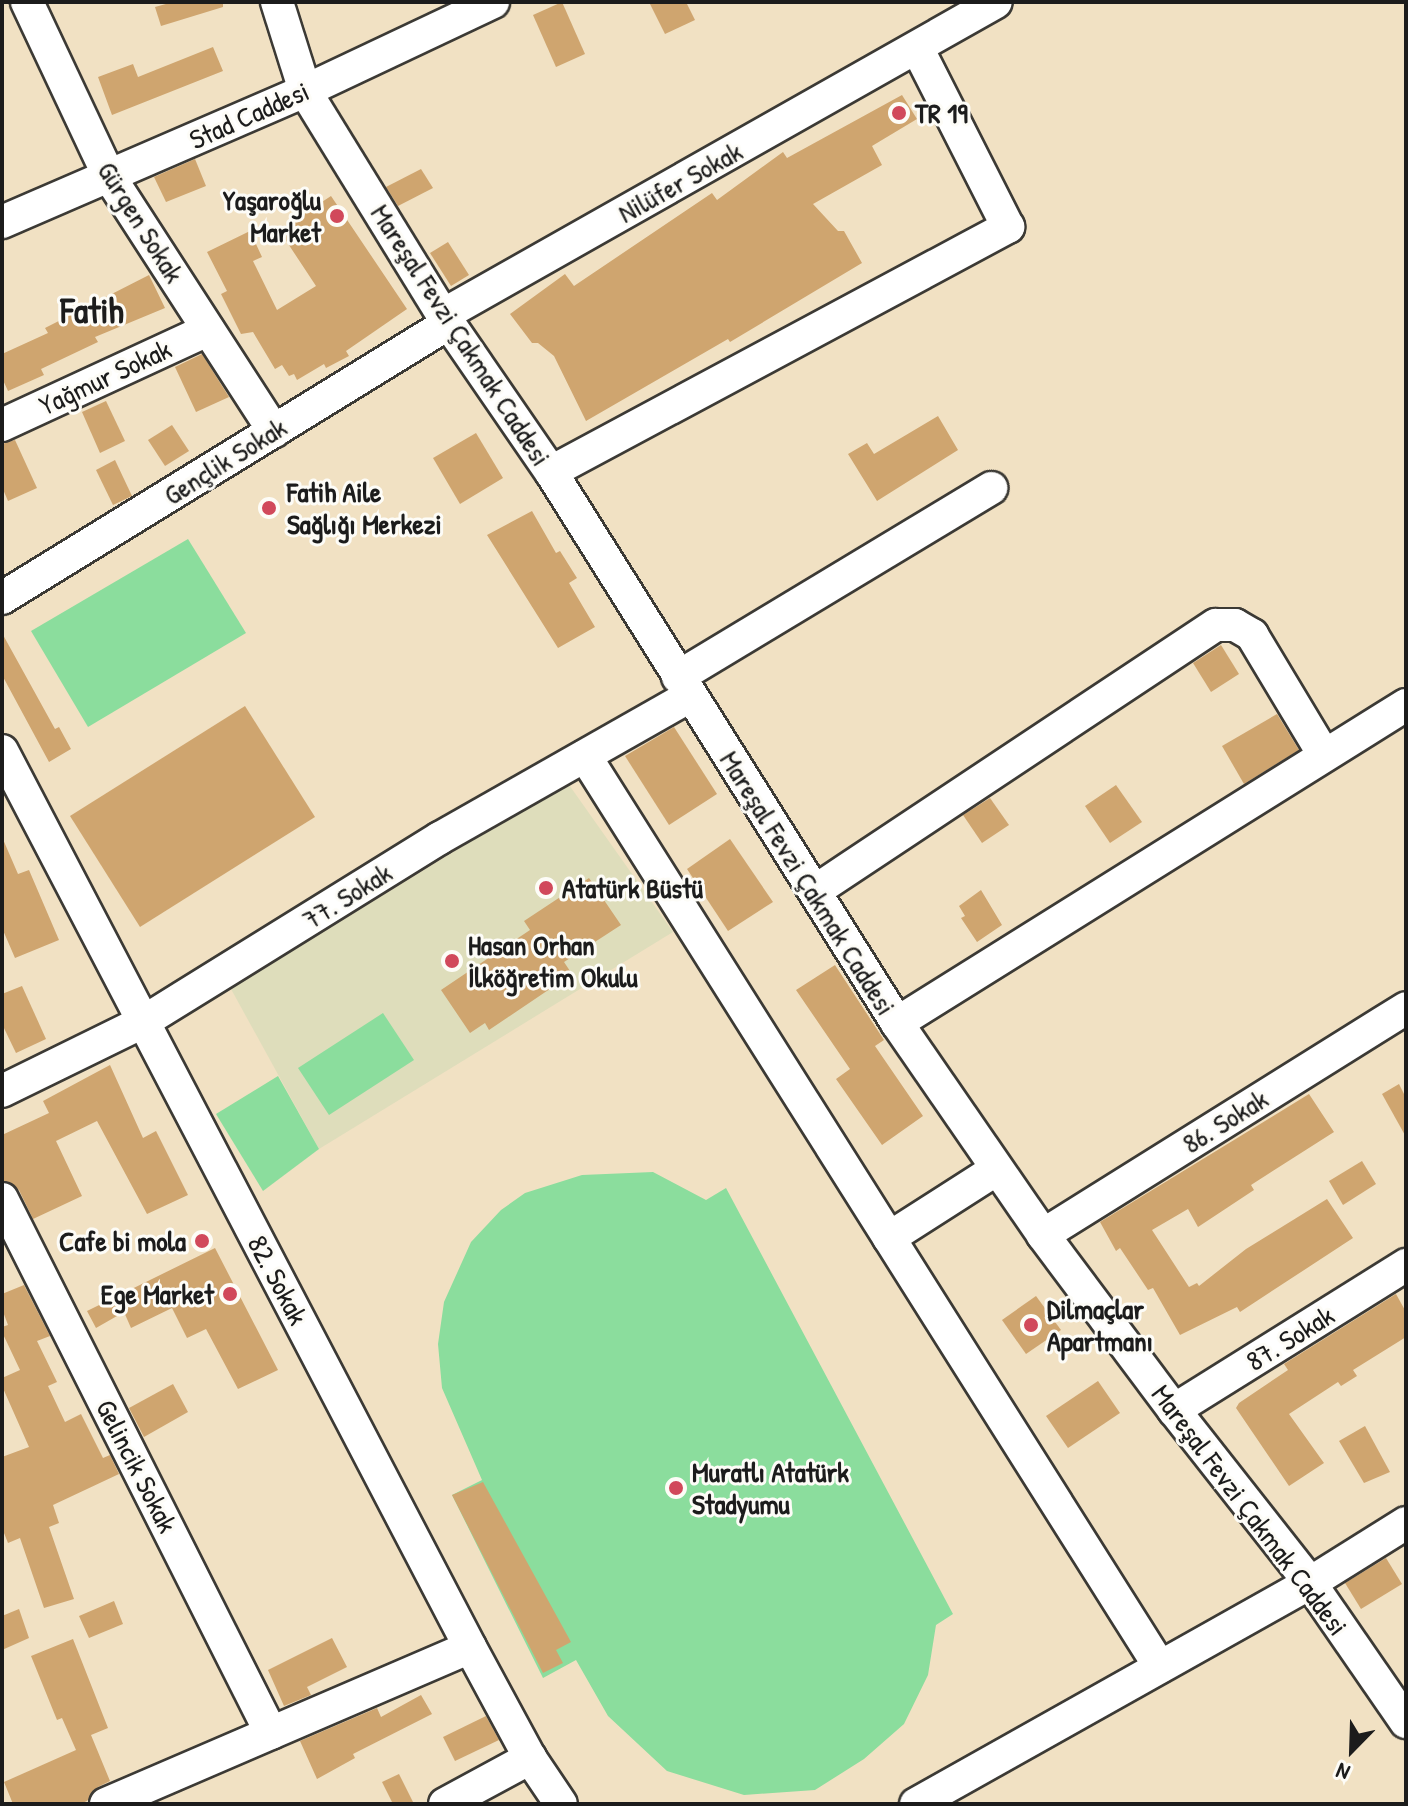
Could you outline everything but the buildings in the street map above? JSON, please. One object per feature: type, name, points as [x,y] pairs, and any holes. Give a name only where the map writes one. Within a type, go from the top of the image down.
[{"type":"street","name":"Mareşal Fevzi Çakmak Caddesi","points":[[277,2],[305,91],[446,319],[551,472],[897,1023],[1043,1235],[1174,1410],[1310,1583],[1406,1722]]},
{"type":"street","name":"Stad Caddesi","points":[[2,222],[305,91],[493,2]]},
{"type":"street","name":"Nilüfer Sokak","points":[[446,319],[996,2]]},
{"type":"street","name":"Gürgen Sokak","points":[[24,6],[109,176],[274,431]]},
{"type":"street","points":[[551,472],[1008,227],[917,48]]},
{"type":"street","name":"Gençlik Sokak","points":[[2,598],[274,431],[446,319]]},
{"type":"street","name":"Yağmur Sokak","points":[[2,425],[208,330]]},
{"type":"street","name":"77. Sokak","points":[[2,1091],[143,1022],[440,838],[585,756],[684,686],[991,488]]},
{"type":"street","points":[[815,891],[1216,625],[1235,625],[1252,635],[1324,755]]},
{"type":"street","points":[[897,1023],[1406,705]]},
{"type":"street","name":"82. Sokak","points":[[2,751],[470,1647],[530,1758],[561,1804]]},
{"type":"street","points":[[585,756],[1160,1667]]},
{"type":"street","name":"86. Sokak","points":[[1043,1235],[1406,1008]]},
{"type":"street","points":[[889,1238],[997,1169]]},
{"type":"street","name":"Gelincik Sokak","points":[[2,1199],[271,1733]]},
{"type":"street","name":"87. Sokak","points":[[1174,1410],[1406,1265]]},
{"type":"street","points":[[916,1804],[1310,1583],[1406,1523]]},
{"type":"street","points":[[106,1804],[470,1647]]},
{"type":"street","points":[[445,1804],[530,1758]]},
{"type":"shaded area","name":"Hasan Orhan İlköğretim Okulu","points":[[567,782],[673,932],[319,1149],[231,989]]},
{"type":"green space","points":[[188,539],[246,633],[88,727],[31,631]]},
{"type":"green space","points":[[383,1013],[414,1060],[329,1115],[298,1068]]},
{"type":"green space","points":[[278,1076],[319,1149],[263,1191],[216,1114]]},
{"type":"green space","name":"Muratlı Atatürk Stadyumu","points":[[653,1172],[706,1200],[726,1188],[953,1614],[936,1625],[928,1675],[904,1724],[864,1759],[815,1790],[744,1795],[667,1771],[608,1716],[576,1660],[543,1678],[452,1495],[482,1480],[442,1388],[438,1344],[444,1302],[471,1242],[501,1210],[525,1193],[582,1175]]},
{"type":"place","name":"TR 19","points":[[899,113]]},
{"type":"place","name":"Yaşaroğlu Market","points":[[337,216]]},
{"type":"place","name":"Fatih Aile Sağlığı Merkezi","points":[[269,508]]},
{"type":"place","name":"Atatürk Büstü","points":[[546,888]]},
{"type":"place","name":"Hasan Orhan İlköğretim Okulu","points":[[452,961]]},
{"type":"place","name":"Cafe bi mola","points":[[202,1241]]},
{"type":"place","name":"Ege Market","points":[[230,1294]]},
{"type":"place","name":"Dilmaçlar Apartmanı","points":[[1031,1325]]},
{"type":"place","name":"Muratlı Atatürk Stadyumu","points":[[676,1488]]},
{"type":"district","name":"Fatih","points":[[92,310]]}]
